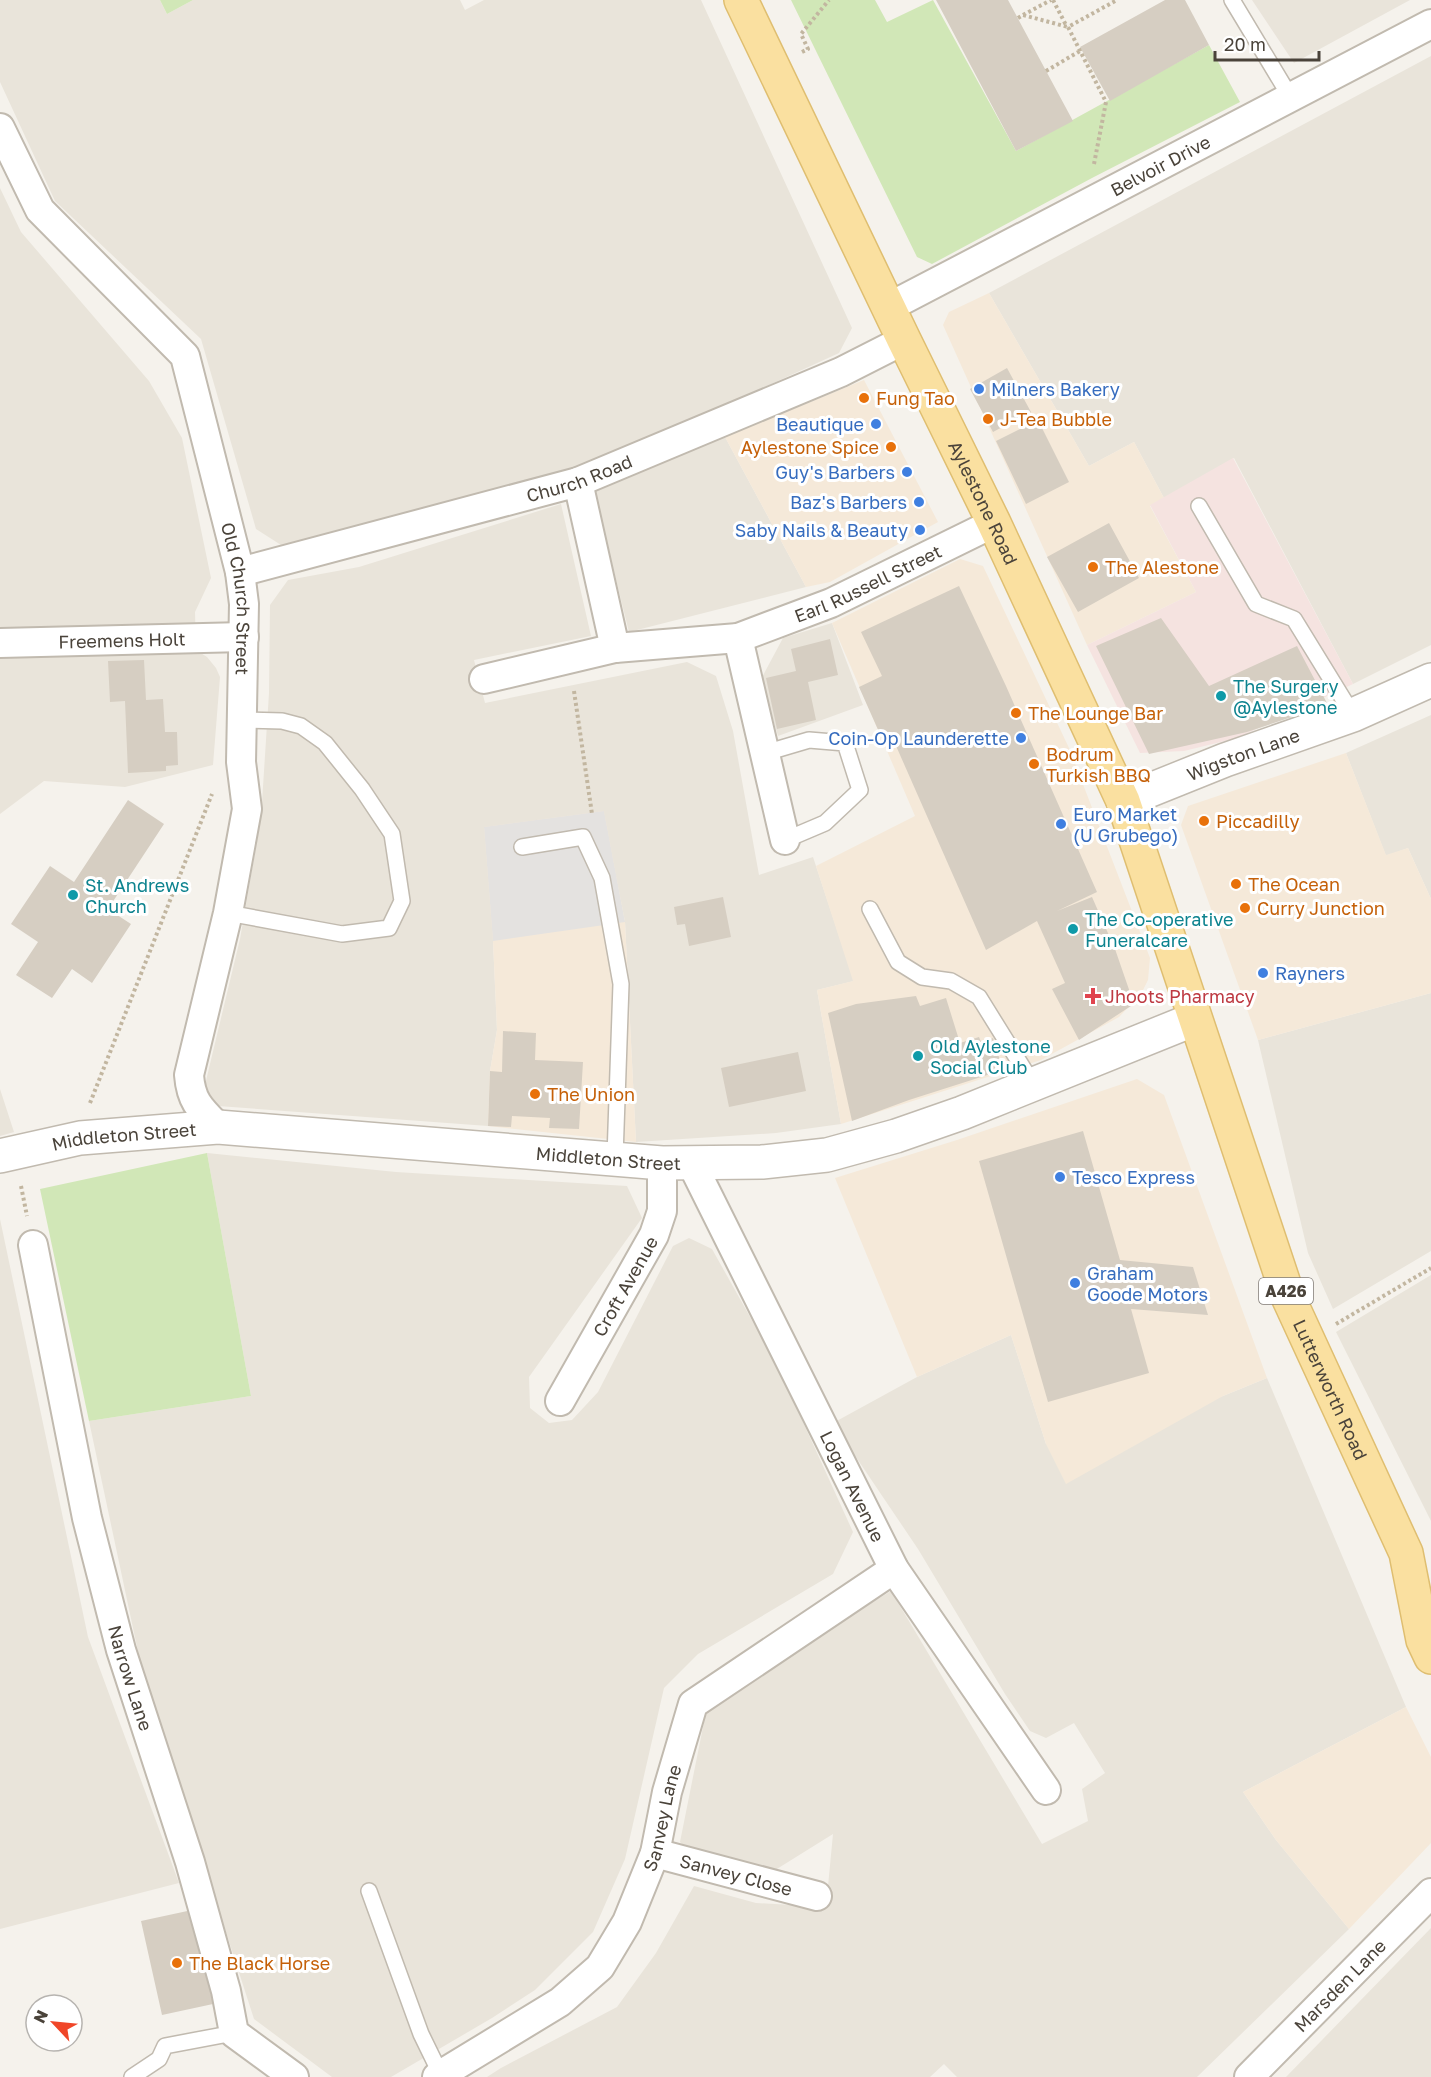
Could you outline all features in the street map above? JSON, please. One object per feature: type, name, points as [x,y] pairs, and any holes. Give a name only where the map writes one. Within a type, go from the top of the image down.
[{"type":"main road","name":"Aylestone Road","points":[[741,0],[994,523],[1123,801],[1195,1019]]},
{"type":"main road","name":"Lutterworth Road","points":[[1195,1019],[1289,1299],[1406,1553],[1431,1586]]},
{"type":"main road","name":"Lutterworth Road","points":[[1406,1553],[1423,1640],[1431,1657]]},
{"type":"street","name":"Belvoir Drive","points":[[889,307],[1431,24]]},
{"type":"street","name":"Old Church Street","points":[[0,128],[40,210],[185,356],[240,572],[244,604],[241,762],[247,809],[228,913],[189,1075],[190,1091],[195,1102],[218,1127]]},
{"type":"street","name":"Church Road","points":[[240,572],[578,482],[841,372],[904,340]]},
{"type":"street","points":[[578,482],[615,648]]},
{"type":"street","name":"Earl Russell Street","points":[[483,679],[615,648],[738,638],[831,603],[994,523]]},
{"type":"street","name":"Freemens Holt","points":[[0,643],[244,637]]},
{"type":"street","points":[[738,638],[785,840]]},
{"type":"street","name":"Wigston Lane","points":[[1123,801],[1225,760],[1353,715],[1431,680]]},
{"type":"street","name":"Middleton Street","points":[[7,1154],[80,1138],[218,1127],[677,1163],[762,1162],[827,1155],[962,1113],[1195,1019]]},
{"type":"street","name":"Croft Avenue","points":[[560,1401],[654,1235],[677,1163]]},
{"type":"street","name":"Logan Avenue","points":[[677,1163],[894,1569],[1046,1790]]},
{"type":"street","name":"Narrow Lane","points":[[33,1245],[87,1518],[121,1650],[190,1862],[226,1991],[234,2033]]},
{"type":"street","name":"Sanvey Lane","points":[[439,2076],[560,2002],[600,1966],[627,1922],[655,1853],[667,1792],[693,1704],[894,1569]]},
{"type":"street","name":"Sanvey Close","points":[[655,1853],[817,1896]]},
{"type":"street","name":"Marsden Lane","points":[[1249,2077],[1431,1893]]},
{"type":"street","points":[[234,2033],[294,2077]]},
{"type":"lane","points":[[1232,0],[1291,98]]},
{"type":"lane","points":[[1199,506],[1256,604],[1294,619],[1353,715]]},
{"type":"lane","points":[[228,913],[342,934],[389,928],[402,901],[392,834],[362,789],[325,743],[301,726],[282,721],[241,720]]},
{"type":"lane","points":[[765,753],[809,740],[844,743],[860,790],[825,823],[785,840]]},
{"type":"lane","points":[[522,847],[583,837],[602,878],[621,984],[615,1157]]},
{"type":"lane","points":[[870,909],[898,962],[922,977],[951,981],[979,997],[1034,1084]]},
{"type":"lane","points":[[369,1891],[421,2034],[439,2076]]},
{"type":"lane","points":[[132,2077],[159,2059],[165,2046],[234,2033]]},
{"type":"path","points":[[773,68],[808,49],[801,34],[829,0]]},
{"type":"path","points":[[1018,18],[1052,0],[1106,102],[1092,178],[1103,197]]},
{"type":"path","points":[[1023,15],[1068,27],[1117,0]]},
{"type":"path","points":[[1046,71],[1080,51]]},
{"type":"path","points":[[569,659],[592,818],[583,837]]},
{"type":"path","points":[[80,1138],[83,1120],[220,774],[241,762]]},
{"type":"path","points":[[7,1154],[33,1245]]},
{"type":"path","points":[[1308,1340],[1431,1268]]},
{"type":"shaded area","points":[[0,0],[160,0],[167,14],[193,0],[460,0],[465,10],[484,0],[701,0],[852,328],[839,353],[576,473],[281,545],[256,529],[201,339],[55,201],[0,82]]},
{"type":"shaded area","points":[[1252,0],[1410,0],[1294,63]]},
{"type":"shaded area","points":[[1431,56],[1431,645],[1353,684],[1234,458],[1164,498],[1134,442],[1089,466],[989,293]]},
{"type":"shaded area","points":[[0,188],[21,232],[149,381],[182,438],[211,578],[195,612],[196,650],[207,657],[220,677],[213,765],[125,787],[44,781],[0,814]]},
{"type":"shaded area","points":[[989,293],[1089,466],[1134,442],[1164,498],[1150,506],[1196,592],[1087,645],[943,325],[949,312]]},
{"type":"shaded area","points":[[864,380],[938,522],[830,582],[806,587],[725,437]]},
{"type":"shaded area","points":[[725,437],[806,587],[629,632],[594,492]]},
{"type":"shaded area","points":[[1233,458],[1353,684],[1237,738],[1184,751],[1140,753],[1087,645],[1196,592],[1150,505]]},
{"type":"shaded area","points":[[561,504],[591,636],[474,660],[485,703],[687,662],[716,676],[733,731],[759,875],[813,857],[854,981],[817,990],[841,1124],[776,1133],[636,1142],[625,922],[603,811],[493,941],[497,1030],[490,1071],[488,1126],[218,1106],[204,1089],[240,939],[261,818],[269,693],[270,605],[288,580],[359,567]]},
{"type":"shaded area","points":[[960,559],[983,566],[1069,748],[1150,958],[1148,980],[1141,994],[1119,1017],[1041,1060],[841,1124],[817,990],[853,981],[816,866],[915,816],[832,623]]},
{"type":"shaded area","points":[[832,623],[863,705],[778,736],[761,679],[783,638]]},
{"type":"shaded area","points":[[1431,715],[1431,899],[1408,848],[1386,856],[1346,753]]},
{"type":"shaded area","points":[[1346,753],[1386,855],[1408,848],[1431,899],[1431,993],[1258,1040],[1181,825],[1188,806]]},
{"type":"shaded area","points":[[604,811],[625,922],[636,1142],[488,1126],[490,1071],[497,1030],[484,827]]},
{"type":"shaded area","points":[[604,811],[625,922],[493,941],[484,827]]},
{"type":"shaded area","points":[[1431,993],[1431,1251],[1333,1309],[1308,1253],[1258,1040]]},
{"type":"shaded area","points":[[1137,1079],[1164,1095],[1267,1378],[1223,1396],[1066,1484],[1046,1444],[1011,1335],[917,1377],[835,1178],[957,1140]]},
{"type":"shaded area","points":[[0,1089],[14,1132],[0,1136]]},
{"type":"shaded area","points":[[207,1153],[396,1172],[627,1186],[642,1218],[529,1377],[530,1408],[549,1423],[572,1420],[598,1392],[673,1246],[689,1238],[712,1249],[777,1365],[853,1532],[833,1574],[698,1654],[664,1688],[625,1859],[593,1932],[535,1990],[391,2077],[332,2077],[254,2019],[143,1675],[89,1421],[251,1396]]},
{"type":"shaded area","points":[[0,1219],[88,1637],[179,1883],[0,1929]]},
{"type":"shaded area","points":[[1431,1275],[1431,1521],[1336,1332]]},
{"type":"shaded area","points":[[1011,1335],[1046,1444],[1223,1396],[1267,1378],[1406,1707],[1243,1792],[1276,1840],[1349,1929],[1197,2077],[957,2077],[944,2064],[930,2077],[487,2077],[617,2007],[656,1953],[694,1886],[756,1903],[826,1907],[833,1834],[772,1872],[694,1856],[680,1842],[708,1702],[891,1591],[1042,1844],[1088,1821],[1082,1789],[1105,1773],[1074,1723],[1046,1738],[1030,1731],[1005,1694],[918,1549],[833,1423],[917,1377]]},
{"type":"shaded area","points":[[1406,1707],[1431,1757],[1431,1843],[1349,1929],[1276,1840],[1243,1792]]},
{"type":"shaded area","points":[[1431,1928],[1431,2077],[1286,2077]]},
{"type":"green space","points":[[160,0],[193,0],[167,14]]},
{"type":"green space","points":[[791,0],[875,0],[887,22],[933,0],[1016,151],[1209,45],[1240,102],[932,264],[917,257]]},
{"type":"green space","points":[[207,1153],[251,1396],[89,1421],[40,1189]]},
{"type":"building","points":[[936,0],[1008,0],[1073,121],[1016,151]]},
{"type":"building","points":[[1165,0],[1185,0],[1209,45],[1110,101],[1080,47]]},
{"type":"building","points":[[1007,368],[1031,412],[993,432],[970,389]]},
{"type":"building","points":[[1038,420],[1069,482],[1026,504],[996,441]]},
{"type":"building","name":"The Alestone","points":[[1109,523],[1139,578],[1078,612],[1047,557]]},
{"type":"building","points":[[959,586],[1097,892],[1057,911],[1092,897],[1115,949],[1134,1004],[1079,1040],[1052,989],[1065,983],[1037,921],[986,950],[893,739],[884,743],[859,687],[882,676],[861,632]]},
{"type":"building","name":"The Surgery @Aylestone","points":[[1161,618],[1209,686],[1297,646],[1328,705],[1247,732],[1149,754],[1096,646]]},
{"type":"building","points":[[830,639],[838,675],[808,682],[816,720],[777,729],[766,678],[796,671],[791,649]]},
{"type":"building","points":[[144,660],[146,700],[163,699],[165,732],[177,732],[178,765],[166,766],[166,771],[128,773],[125,701],[110,702],[108,661]]},
{"type":"building","name":"St. Andrews Church","points":[[128,800],[164,824],[108,909],[131,924],[92,983],[72,969],[52,998],[16,975],[38,942],[11,924],[50,866],[74,882]]},
{"type":"building","points":[[723,897],[731,937],[689,946],[685,924],[677,925],[674,907]]},
{"type":"building","name":"Old Aylestone Social Club","points":[[916,996],[920,1006],[946,998],[960,1043],[979,1037],[981,1042],[993,1038],[1003,1070],[852,1121],[828,1013],[856,1004]]},
{"type":"building","name":"The Union","points":[[503,1031],[536,1033],[535,1060],[583,1062],[579,1129],[549,1128],[550,1118],[512,1116],[511,1127],[488,1126],[490,1071],[502,1072]]},
{"type":"building","points":[[798,1052],[806,1091],[729,1107],[721,1068]]},
{"type":"building","points":[[1083,1131],[1120,1260],[1193,1267],[1208,1315],[1131,1309],[1149,1373],[1048,1402],[979,1161]]},
{"type":"building","name":"The Black Horse","points":[[192,1910],[213,2004],[162,2015],[141,1921]]},
{"type":"place","name":"Milners Bakery","points":[[979,389]]},
{"type":"place","name":"Fung Tao","points":[[864,398]]},
{"type":"place","name":"J-Tea Bubble","points":[[988,419]]},
{"type":"place","name":"Beautique","points":[[876,424]]},
{"type":"place","name":"Aylestone Spice","points":[[891,447]]},
{"type":"place","name":"Guy's Barbers","points":[[907,472]]},
{"type":"place","name":"Baz's Barbers","points":[[919,502]]},
{"type":"place","name":"Saby Nails & Beauty","points":[[920,530]]},
{"type":"place","name":"The Alestone","points":[[1093,567]]},
{"type":"place","name":"The Surgery @Aylestone","points":[[1221,696]]},
{"type":"place","name":"The Lounge Bar","points":[[1016,713]]},
{"type":"place","name":"Coin-Op Launderette","points":[[1021,738]]},
{"type":"place","name":"Bodrum Turkish BBQ","points":[[1034,764]]},
{"type":"place","name":"Piccadilly","points":[[1204,821]]},
{"type":"place","name":"Euro Market (U Grubego)","points":[[1061,824]]},
{"type":"place","name":"The Ocean","points":[[1236,884]]},
{"type":"place","name":"St. Andrews Church","points":[[73,895]]},
{"type":"place","name":"Curry Junction","points":[[1245,908]]},
{"type":"place","name":"The Co-operative Funeralcare","points":[[1073,929]]},
{"type":"place","name":"Rayners","points":[[1263,973]]},
{"type":"place","name":"Jhoots Pharmacy","points":[[1093,996]]},
{"type":"place","name":"Old Aylestone Social Club","points":[[918,1056]]},
{"type":"place","name":"The Union","points":[[535,1094]]},
{"type":"place","name":"Tesco Express","points":[[1060,1177]]},
{"type":"place","name":"Graham Goode Motors","points":[[1075,1283]]},
{"type":"place","name":"The Black Horse","points":[[177,1963]]}]
